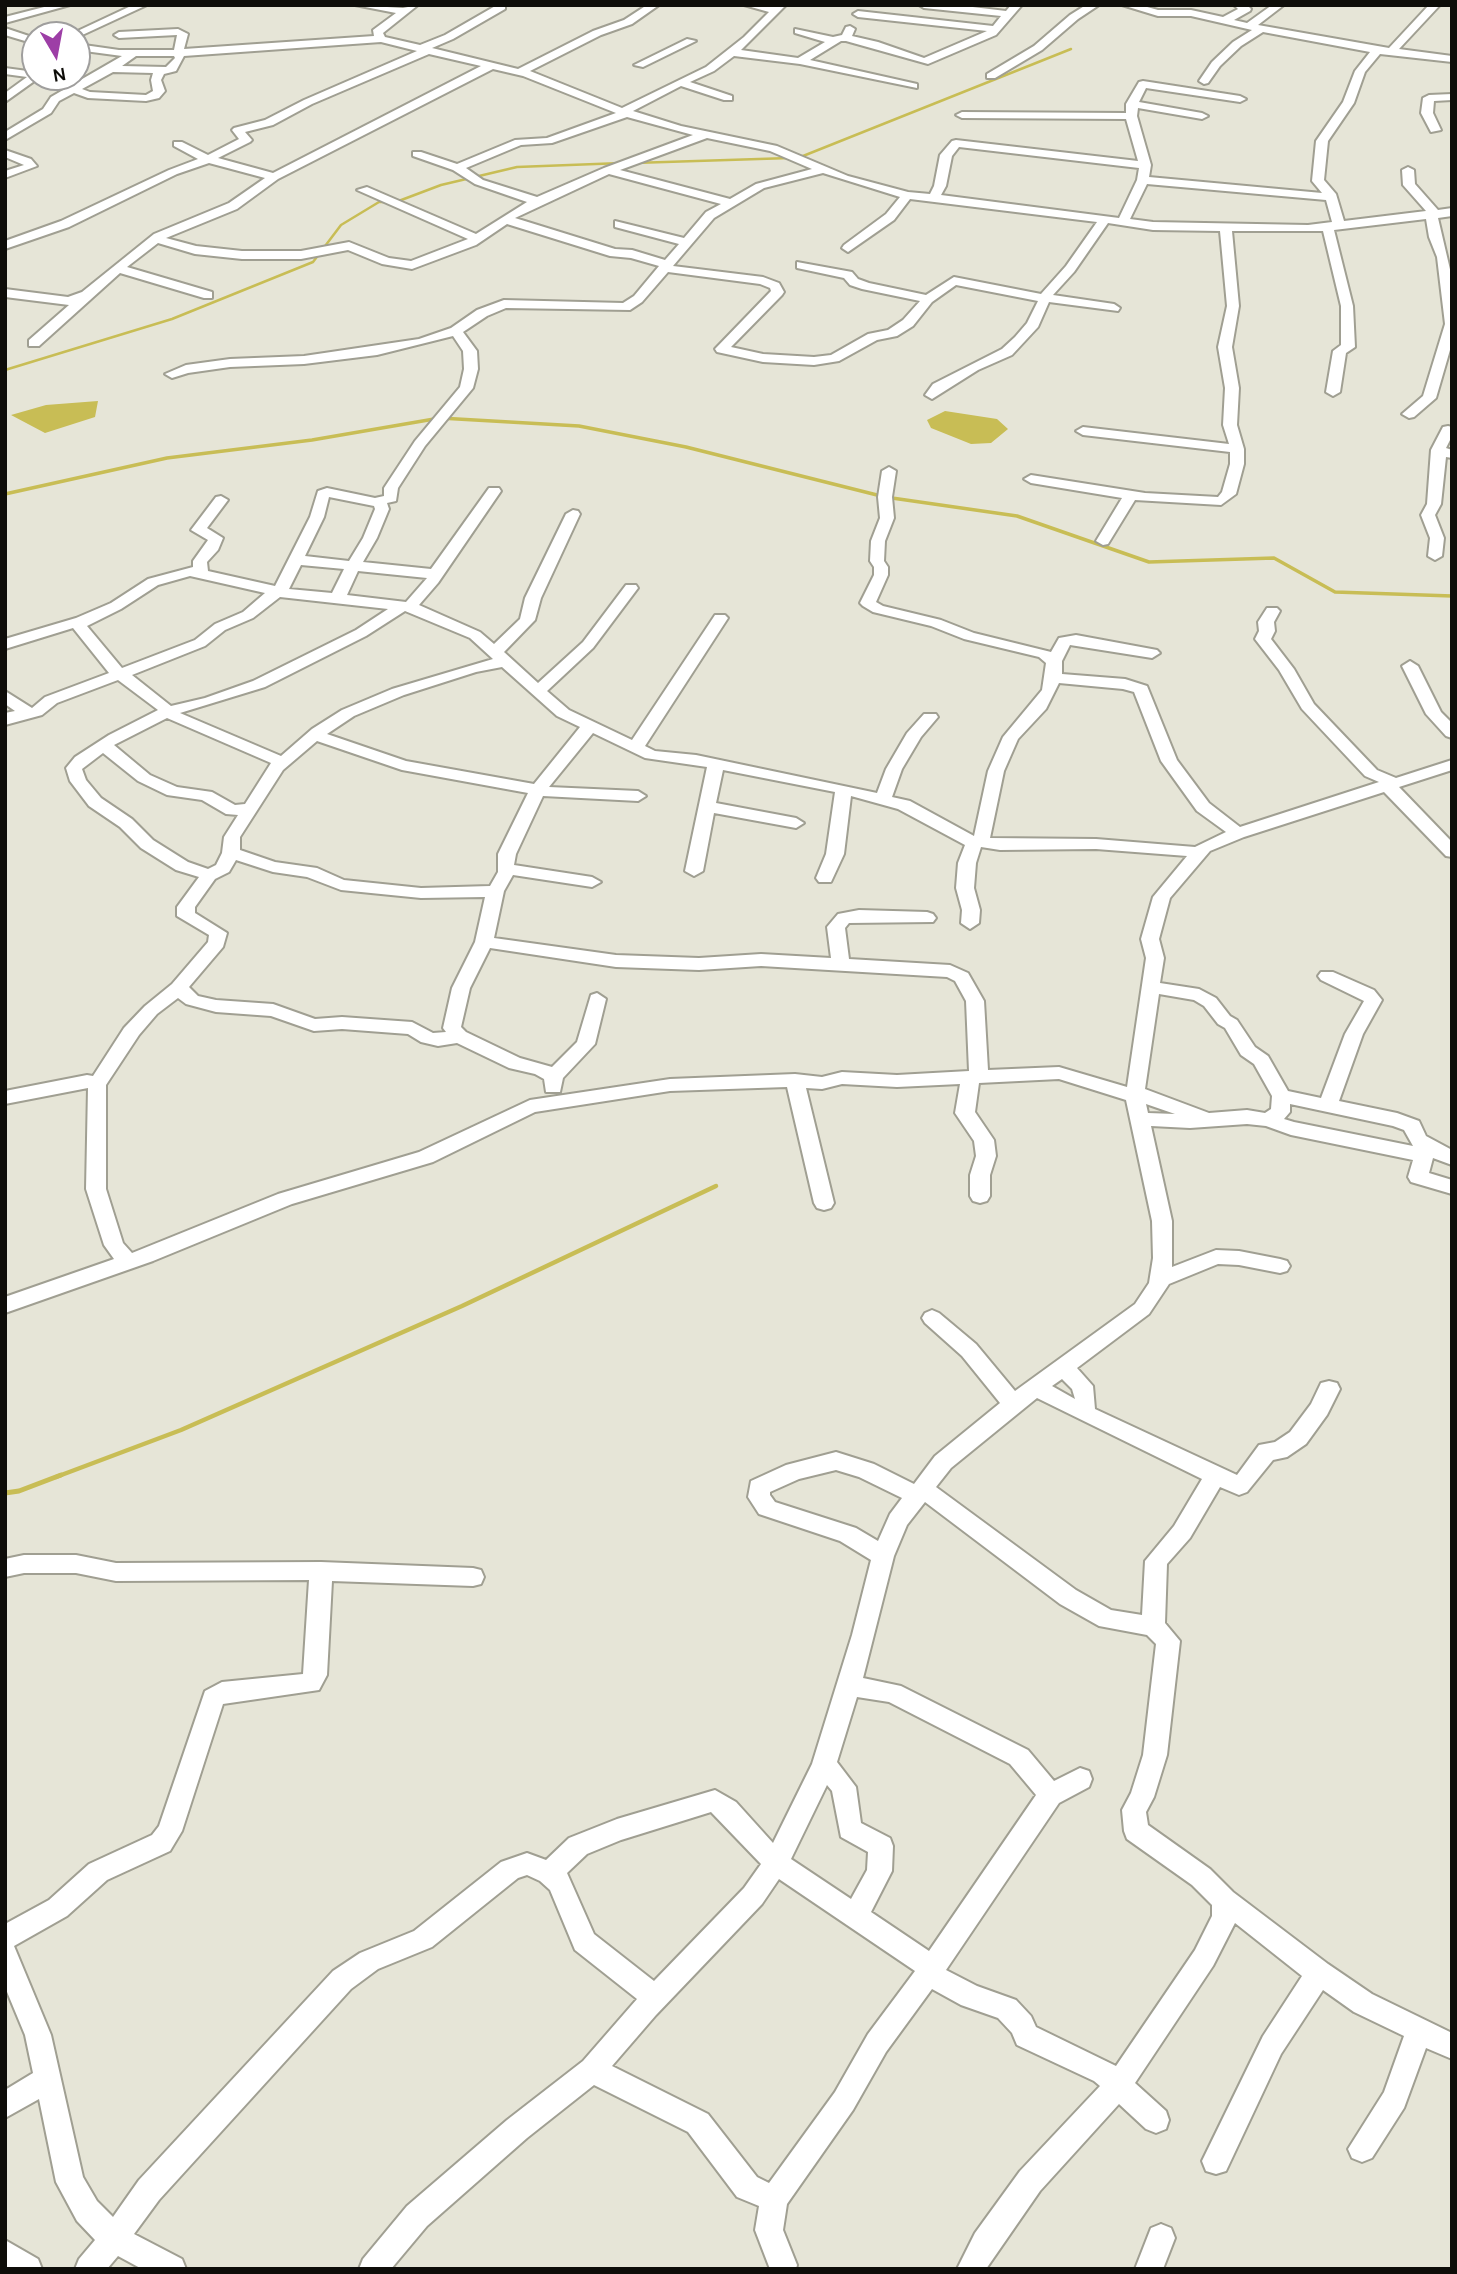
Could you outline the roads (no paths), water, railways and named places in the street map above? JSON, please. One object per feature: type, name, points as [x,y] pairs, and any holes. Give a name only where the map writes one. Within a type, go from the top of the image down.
[{"type":"street","points":[[5,20],[65,5]]},
{"type":"street","points":[[91,28],[142,5]]},
{"type":"street","points":[[360,5],[409,8]]},
{"type":"street","points":[[520,72],[597,33],[628,22],[654,5]]},
{"type":"street","points":[[749,5],[778,8]]},
{"type":"street","points":[[923,5],[1013,10]]},
{"type":"street","points":[[991,76],[1038,48],[1074,17],[1094,5]]},
{"type":"street","points":[[1127,5],[1158,13],[1211,16],[1248,27],[1377,50],[1452,59]]},
{"type":"street","points":[[1225,20],[1245,9],[1239,5]]},
{"type":"street","points":[[1248,27],[1279,5]]},
{"type":"street","points":[[1392,51],[1435,5]]},
{"type":"street","points":[[1211,16],[1225,6]]},
{"type":"street","points":[[5,245],[65,224],[208,159],[246,140],[238,130],[269,123],[423,50],[502,7]]},
{"type":"street","points":[[800,61],[840,39],[858,7],[996,29]]},
{"type":"street","points":[[379,36],[391,20],[409,8]]},
{"type":"street","points":[[457,168],[519,142],[548,141],[625,112],[710,69],[769,19],[778,8]]},
{"type":"street","points":[[799,31],[874,44],[924,62],[983,38],[996,29],[1013,10]]},
{"type":"street","points":[[372,19],[391,20]]},
{"type":"street","points":[[1204,81],[1216,64],[1237,44],[1261,29]]},
{"type":"street","points":[[5,31],[21,37]]},
{"type":"street","points":[[111,69],[172,69],[180,58],[178,53],[183,34],[178,32],[119,35]]},
{"type":"street","points":[[5,41],[18,36]]},
{"type":"street","points":[[91,51],[178,53],[256,49],[379,36],[423,50],[520,72],[625,112],[705,135],[773,148],[822,170],[907,195],[1153,226],[1335,227],[1452,212]]},
{"type":"street","points":[[691,41],[639,65],[728,97]]},
{"type":"street","points":[[1334,392],[1340,351],[1348,347],[1347,317],[1336,219],[1330,197],[1318,181],[1322,141],[1348,103],[1360,71],[1377,50]]},
{"type":"street","points":[[730,52],[800,61],[914,86]]},
{"type":"street","points":[[91,80],[134,53]]},
{"type":"street","points":[[34,343],[117,268],[156,239],[233,206],[274,177],[493,65]]},
{"type":"street","points":[[115,91],[152,98],[159,91],[156,80],[159,72],[165,70]]},
{"type":"street","points":[[1124,221],[1143,180],[1145,165],[1132,111],[1143,84],[1240,99]]},
{"type":"street","points":[[85,91],[88,94],[115,91],[136,85]]},
{"type":"street","points":[[5,99],[21,87]]},
{"type":"street","points":[[5,137],[47,111],[55,99],[70,91]]},
{"type":"street","points":[[1435,130],[1427,113],[1429,98],[1452,97]]},
{"type":"street","points":[[962,115],[1132,111],[1202,116]]},
{"type":"street","points":[[156,239],[195,250],[242,256],[302,255],[349,246],[386,261],[412,265],[477,239],[537,201],[608,170],[705,135]]},
{"type":"street","points":[[933,198],[940,186],[946,155],[956,142],[1145,165]]},
{"type":"street","points":[[178,144],[208,159],[274,177]]},
{"type":"street","points":[[5,153],[27,161],[31,166],[5,175]]},
{"type":"street","points":[[417,154],[457,168],[480,182],[537,201]]},
{"type":"street","points":[[608,170],[733,203]]},
{"type":"street","points":[[172,374],[186,369],[230,363],[304,360],[377,351],[456,331],[482,313],[504,304],[626,307],[638,299],[710,215],[760,187],[787,177],[822,170]]},
{"type":"street","points":[[1408,170],[1409,185],[1434,215],[1435,237],[1443,257],[1451,324],[1429,398],[1409,414]]},
{"type":"street","points":[[1143,180],[1330,197]]},
{"type":"street","points":[[363,190],[477,239]]},
{"type":"street","points":[[848,248],[890,217],[907,195]]},
{"type":"street","points":[[932,395],[938,387],[973,366],[1007,352],[1033,324],[1046,296],[1070,269],[1106,218]]},
{"type":"street","points":[[505,219],[614,253],[632,254],[666,267],[763,281],[775,286],[778,292],[732,335],[722,349],[749,356],[814,361],[834,358],[873,337],[892,333],[908,323],[928,299],[954,281],[998,291],[1114,308]]},
{"type":"street","points":[[620,224],[687,242]]},
{"type":"street","points":[[1031,479],[1131,495],[1221,501],[1232,488],[1237,449],[1230,425],[1232,388],[1224,347],[1233,306],[1226,228]]},
{"type":"street","points":[[801,265],[848,275],[854,282],[866,286],[928,299]]},
{"type":"street","points":[[117,268],[208,295]]},
{"type":"street","points":[[5,293],[69,301],[87,295]]},
{"type":"street","points":[[5,720],[11,716],[30,714],[51,700],[200,643],[220,627],[248,615],[273,594],[280,592],[322,506],[323,494],[327,492],[379,502],[391,498],[391,488],[420,444],[466,388],[471,369],[470,351],[456,331]]},
{"type":"street","points":[[1435,556],[1437,538],[1428,516],[1434,504],[1436,468],[1446,453],[1438,450],[1448,430]]},
{"type":"street","points":[[1083,431],[1237,449]]},
{"type":"street","points":[[889,471],[885,497],[887,518],[878,541],[877,561],[881,575],[868,603],[877,609],[1044,654],[1054,669],[1141,689],[1169,761],[1203,807],[1238,833]]},
{"type":"street","points":[[209,876],[182,866],[147,844],[126,823],[95,802],[78,781],[75,768],[81,760],[104,745],[169,711],[210,701],[259,684],[361,633],[405,607],[439,571],[494,491]]},
{"type":"street","points":[[1103,541],[1131,495]]},
{"type":"street","points":[[201,572],[200,561],[211,550],[216,538],[198,530],[221,499]]},
{"type":"street","points":[[338,600],[341,586],[351,566],[370,538],[382,509],[379,502]]},
{"type":"street","points":[[127,1262],[114,1245],[96,1189],[97,1084],[122,1050],[131,1032],[150,1010],[178,988],[218,943],[218,933],[186,916],[186,907],[209,876],[223,867],[231,853],[232,837],[282,762],[315,735],[348,713],[499,656],[527,620],[533,598],[573,514]]},
{"type":"street","points":[[296,559],[434,574],[439,571]]},
{"type":"street","points":[[5,644],[81,621],[116,606],[153,582],[177,574],[201,572],[280,592],[405,607],[450,622],[475,635],[563,713],[651,755],[716,764],[844,789],[904,805],[965,840],[1000,845],[1096,844],[1197,852]]},
{"type":"street","points":[[538,691],[588,645],[631,589]]},
{"type":"street","points":[[1272,611],[1266,622],[1267,631],[1263,639],[1286,669],[1308,706],[1371,773],[1389,783],[1452,852]]},
{"type":"street","points":[[634,748],[648,732],[656,715],[679,684],[720,618]]},
{"type":"street","points":[[81,621],[79,626],[122,675],[169,711],[195,728],[224,736],[282,762]]},
{"type":"street","points":[[970,923],[971,910],[965,888],[967,863],[989,814],[996,771],[1011,737],[1040,706],[1064,641],[1076,640],[1152,653]]},
{"type":"street","points":[[1410,666],[1434,715],[1452,733]]},
{"type":"street","points":[[5,696],[30,714]]},
{"type":"street","points":[[883,800],[894,769],[912,742],[913,736],[930,717]]},
{"type":"street","points":[[554,1076],[540,1068],[516,1064],[459,1036],[452,1028],[461,988],[484,943],[495,891],[507,871],[507,854],[538,790],[582,734],[593,725]]},
{"type":"street","points":[[315,735],[402,765],[538,790],[587,796],[638,796]]},
{"type":"street","points":[[104,745],[144,778],[173,791],[206,796],[232,810],[249,809]]},
{"type":"street","points":[[694,871],[716,764]]},
{"type":"street","points":[[373,2269],[417,2216],[517,2129],[592,2070],[656,1998],[737,1915],[776,1864],[824,1765],[864,1635],[883,1556],[898,1520],[943,1462],[1013,1404],[1142,1309],[1159,1280],[1163,1258],[1162,1221],[1136,1094],[1155,958],[1150,939],[1161,897],[1197,852],[1238,833],[1452,765]]},
{"type":"street","points":[[825,878],[835,855],[844,789]]},
{"type":"street","points":[[706,806],[796,823]]},
{"type":"street","points":[[231,853],[273,867],[311,872],[341,885],[421,893],[495,891]]},
{"type":"street","points":[[507,871],[592,882]]},
{"type":"street","points":[[841,964],[836,927],[844,918],[859,915],[928,918]]},
{"type":"street","points":[[484,943],[616,961],[699,964],[761,960],[933,968],[950,971],[962,977],[975,1001],[974,1077],[965,1113],[985,1140],[986,1156],[980,1175],[980,1196]]},
{"type":"street","points":[[1327,976],[1368,994],[1373,1000],[1354,1034],[1328,1105]]},
{"type":"street","points":[[178,988],[192,1000],[216,1006],[260,1007],[306,1020],[314,1025],[342,1023],[412,1028],[428,1038],[438,1040],[459,1036]]},
{"type":"street","points":[[1150,988],[1199,995],[1210,1002],[1224,1020],[1231,1024],[1248,1051],[1261,1060],[1281,1096],[1280,1112],[1268,1120]]},
{"type":"street","points":[[553,1102],[554,1076],[586,1044],[597,999]]},
{"type":"street","points":[[5,1305],[127,1262],[285,1199],[426,1157],[530,1107],[553,1102],[670,1085],[795,1080],[822,1083],[842,1078],[897,1081],[1059,1073],[1218,1120]]},
{"type":"street","points":[[795,1080],[824,1203]]},
{"type":"street","points":[[5,1098],[87,1081],[97,1084]]},
{"type":"street","points":[[1281,1096],[1397,1120],[1412,1126],[1418,1140],[1428,1148],[1452,1158]]},
{"type":"street","points":[[1140,1119],[1218,1120],[1247,1117],[1268,1120],[1291,1128],[1424,1155],[1418,1177],[1452,1187]]},
{"type":"street","points":[[1159,1280],[1216,1257],[1239,1258],[1280,1266]]},
{"type":"street","points":[[932,1318],[969,1350],[1013,1404]]},
{"type":"street","points":[[1063,1367],[1082,1386],[1086,1402],[1084,1413]]},
{"type":"street","points":[[1037,1387],[1084,1413],[1239,1486],[1267,1451],[1279,1451],[1298,1438],[1319,1409],[1329,1389]]},
{"type":"street","points":[[883,1556],[848,1534],[767,1508],[759,1497],[759,1487],[794,1471],[836,1461],[866,1470],[920,1492],[1068,1597],[1107,1619],[1153,1626],[1168,1641],[1166,1667],[1155,1755],[1142,1797],[1133,1810],[1136,1831],[1201,1877],[1224,1900],[1319,1973],[1363,2003],[1452,2047]]},
{"type":"street","points":[[1153,1626],[1156,1561],[1182,1532],[1216,1475]]},
{"type":"street","points":[[5,1568],[24,1564],[76,1564],[116,1572],[321,1571],[473,1577]]},
{"type":"street","points":[[5,1938],[58,1908],[98,1872],[162,1843],[170,1831],[213,1698],[222,1692],[311,1683],[315,1675],[321,1571]]},
{"type":"street","points":[[848,1685],[893,1693],[1019,1757],[1037,1775],[1050,1794]]},
{"type":"street","points":[[824,1765],[844,1787],[850,1829],[881,1846],[879,1871],[855,1917]]},
{"type":"street","points":[[785,2267],[769,2230],[774,2199],[844,2101],[877,2043],[970,1916],[1050,1794],[1080,1779]]},
{"type":"street","points":[[549,1873],[578,1846],[617,1830],[715,1801],[727,1810],[776,1864],[970,1996],[1007,2009],[1022,2025],[1026,2036],[1103,2072],[1156,2120]]},
{"type":"street","points":[[89,2269],[149,2190],[342,1980],[369,1961],[423,1939],[510,1870],[527,1864],[549,1873],[560,1883],[574,1925],[584,1942],[656,1998]]},
{"type":"street","points":[[971,2269],[985,2243],[1030,2181],[1117,2087],[1204,1958],[1225,1917],[1224,1900]]},
{"type":"street","points":[[5,1955],[38,2035],[70,2182],[87,2211],[114,2239],[172,2269]]},
{"type":"street","points":[[1216,2161],[1272,2045],[1319,1973]]},
{"type":"street","points":[[1362,2149],[1395,2099],[1419,2029]]},
{"type":"street","points":[[592,2070],[698,2123],[747,2187],[774,2199]]},
{"type":"street","points":[[5,2105],[47,2079]]},
{"type":"street","points":[[1149,2269],[1161,2238]]},
{"type":"street","points":[[5,2254],[28,2269]]},
{"type":"waterway","points":[[798,158],[1071,49]]},
{"type":"waterway","points":[[634,163],[790,158]]},
{"type":"waterway","points":[[5,370],[172,319],[313,262],[341,225],[379,202],[396,202],[441,185],[517,167],[622,163]]},
{"type":"waterway","points":[[5,494],[167,458],[312,440],[440,418],[579,426],[686,447],[885,497],[1017,516],[1149,562],[1274,558],[1335,592],[1452,596]]},
{"type":"waterway","points":[[56,1477],[181,1430],[462,1306],[716,1186]]},
{"type":"waterway","points":[[5,1493],[19,1491],[61,1475]]}]
